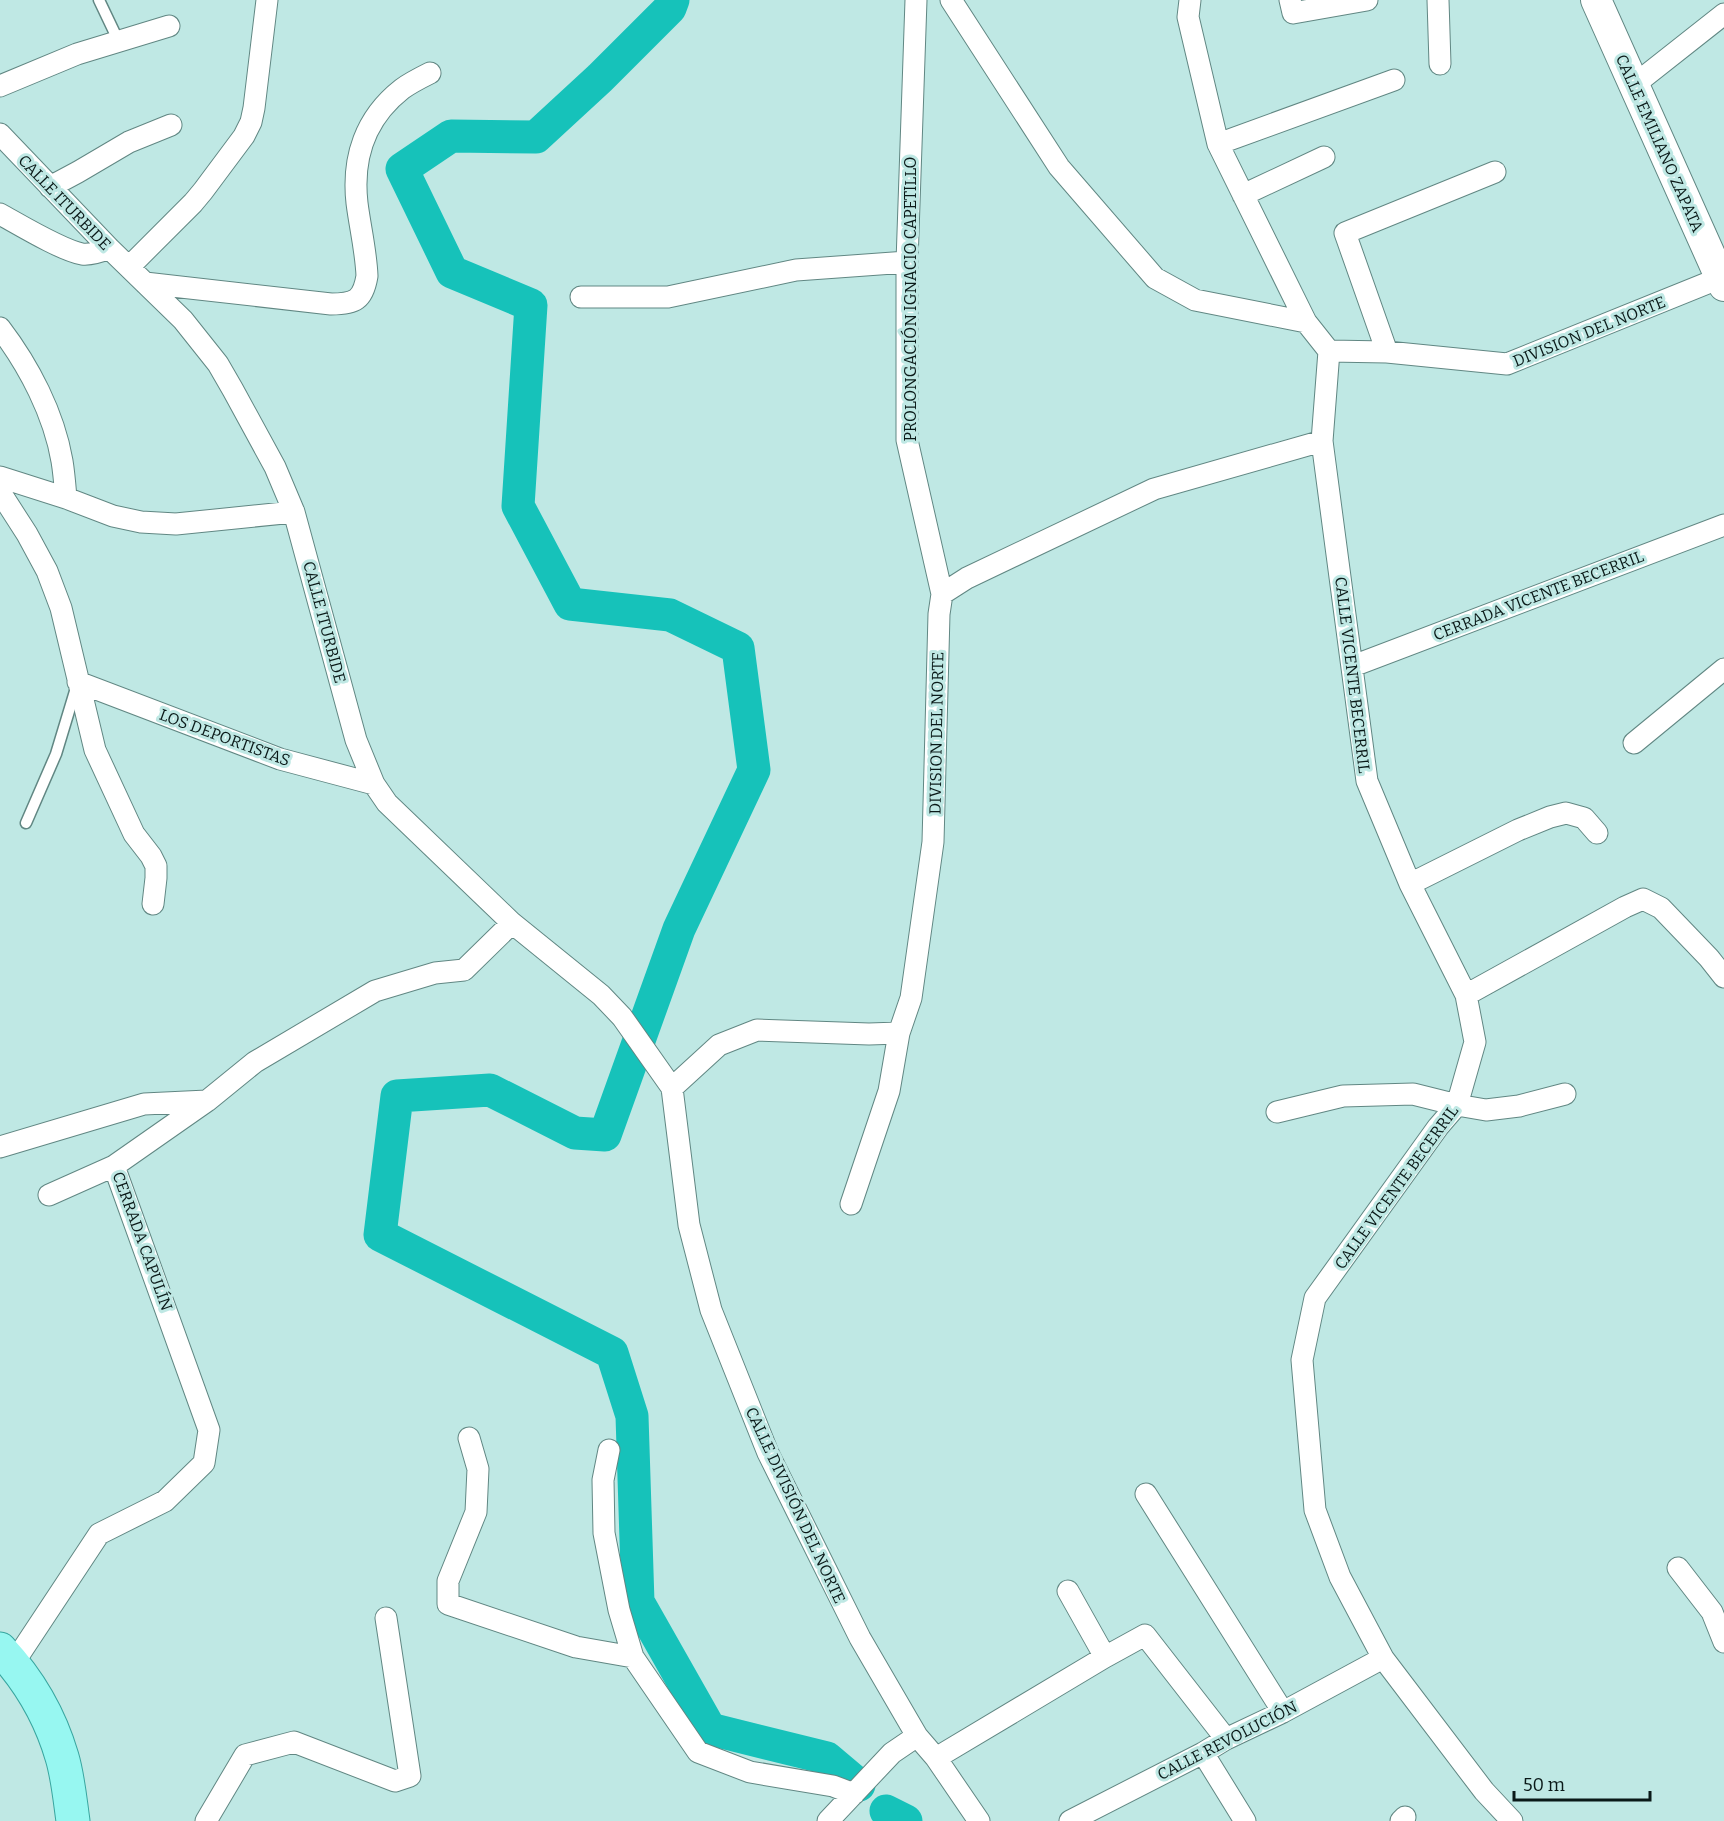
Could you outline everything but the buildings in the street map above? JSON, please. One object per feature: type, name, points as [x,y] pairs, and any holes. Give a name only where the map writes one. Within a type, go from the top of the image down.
[{"type":"main road","name":"CALLE EMILIANO ZAPATA","points":[[1596,0],[1722,282]]},
{"type":"main road","points":[[7,1656],[31,1687],[55,1735],[63,1759],[73,1821]]},
{"type":"street","points":[[129,267],[193,203],[244,136],[251,122],[254,108],[267,0]]},
{"type":"street","name":"PROLONGACIÓN IGNACIO CAPETILLO","points":[[916,0],[907,262],[907,440],[942,594]]},
{"type":"street","points":[[951,0],[1059,167],[1155,278],[1196,300],[1306,322]]},
{"type":"street","points":[[942,594],[967,578],[1154,489],[1322,441],[1329,351],[1306,322],[1218,144],[1188,17],[1190,0]]},
{"type":"street","points":[[1290,0],[1293,14],[1367,0]]},
{"type":"street","points":[[1438,0],[1440,64]]},
{"type":"street","points":[[1634,85],[1724,14]]},
{"type":"street","points":[[0,86],[77,54],[169,26]]},
{"type":"street","points":[[145,283],[331,304],[344,304],[356,300],[365,290],[367,276],[355,178],[358,152],[369,128],[385,104],[403,88],[430,73]]},
{"type":"street","points":[[1218,144],[1394,80]]},
{"type":"street","points":[[50,187],[129,142],[171,125]]},
{"type":"street","name":"CALLE ITURBIDE","points":[[0,134],[109,248],[183,320],[218,364],[276,467],[294,512],[356,740],[374,784],[387,803],[513,922],[601,995],[622,1017],[668,1083]]},
{"type":"street","points":[[1244,195],[1324,157]]},
{"type":"street","points":[[1387,352],[1345,233],[1495,172]]},
{"type":"street","points":[[0,214],[67,249],[82,254],[96,254],[109,248]]},
{"type":"street","points":[[581,297],[668,297],[796,270],[907,262]]},
{"type":"street","name":"DIVISION DEL NORTE","points":[[1329,351],[1387,352],[1507,364],[1722,282]]},
{"type":"street","points":[[0,328],[35,382],[51,420],[62,460],[66,498]]},
{"type":"street","name":"CALLE VICENTE BECERRIL","points":[[1322,441],[1367,781],[1410,884],[1466,995],[1475,1042],[1457,1105],[1438,1127],[1315,1298],[1302,1360],[1315,1510],[1340,1577],[1383,1658],[1484,1791],[1512,1821]]},
{"type":"street","points":[[0,477],[113,516],[141,522],[176,524],[294,512]]},
{"type":"street","points":[[0,492],[47,571],[61,608],[95,750],[126,819],[156,866],[153,904]]},
{"type":"street","name":"CERRADA VICENTE BECERRIL","points":[[1353,666],[1724,525]]},
{"type":"street","name":"DIVISION DEL NORTE","points":[[851,1204],[888,1092],[899,1033],[911,998],[933,842],[939,614],[942,594]]},
{"type":"street","points":[[1634,743],[1724,669]]},
{"type":"street","name":"LOS DEPORTISTAS","points":[[78,682],[280,759],[374,784]]},
{"type":"street","points":[[1410,884],[1518,830],[1550,817],[1566,813],[1584,818],[1597,833]]},
{"type":"street","points":[[1466,995],[1643,899],[1661,908],[1724,977]]},
{"type":"street","name":"CERRADA CAPULÍN","points":[[7,1656],[99,1534],[165,1501],[204,1463],[209,1430],[114,1166],[207,1101],[255,1062],[375,992],[435,974],[464,970],[513,922]]},
{"type":"street","points":[[668,1083],[719,1045],[757,1030],[899,1033]]},
{"type":"street","name":"CALLE DIVISIÓN DEL NORTE","points":[[668,1083],[689,1225],[711,1310],[768,1453],[860,1638],[917,1736],[936,1758],[979,1821]]},
{"type":"street","points":[[1277,1112],[1343,1096],[1413,1094],[1486,1110],[1519,1106],[1564,1094]]},
{"type":"street","points":[[0,1147],[144,1104],[207,1101]]},
{"type":"street","points":[[50,1195],[114,1166]]},
{"type":"street","points":[[469,1438],[478,1468],[476,1512],[448,1581],[448,1604],[576,1647],[633,1657]]},
{"type":"street","points":[[609,1450],[603,1480],[604,1533],[619,1610],[633,1657],[698,1752],[750,1772],[833,1786],[854,1794]]},
{"type":"street","points":[[1146,1494],[1283,1712]]},
{"type":"street","points":[[1678,1568],[1712,1612],[1724,1642]]},
{"type":"street","points":[[1068,1591],[1105,1657]]},
{"type":"street","points":[[206,1821],[245,1755],[294,1742],[395,1781],[410,1776],[386,1618]]},
{"type":"street","points":[[936,1758],[1145,1635],[1226,1739]]},
{"type":"street","name":"CALLE REVOLUCIÓN","points":[[1070,1821],[1383,1658]]},
{"type":"street","points":[[828,1821],[892,1753],[917,1736]]},
{"type":"street","points":[[1203,1753],[1245,1821]]},
{"type":"lane","points":[[99,0],[119,42]]},
{"type":"lane","points":[[26,823],[56,754],[78,682]]},
{"type":"waterway","points":[[673,0],[670,8],[600,78],[536,137],[451,136],[402,169],[452,272],[531,305],[518,506],[570,604],[670,615],[738,648],[754,770],[679,929],[605,1135],[575,1133],[490,1090],[397,1096],[380,1235],[612,1353],[632,1416],[638,1602],[710,1729],[827,1758],[859,1785]]},
{"type":"waterway","points":[[886,1811],[906,1821]]}]
